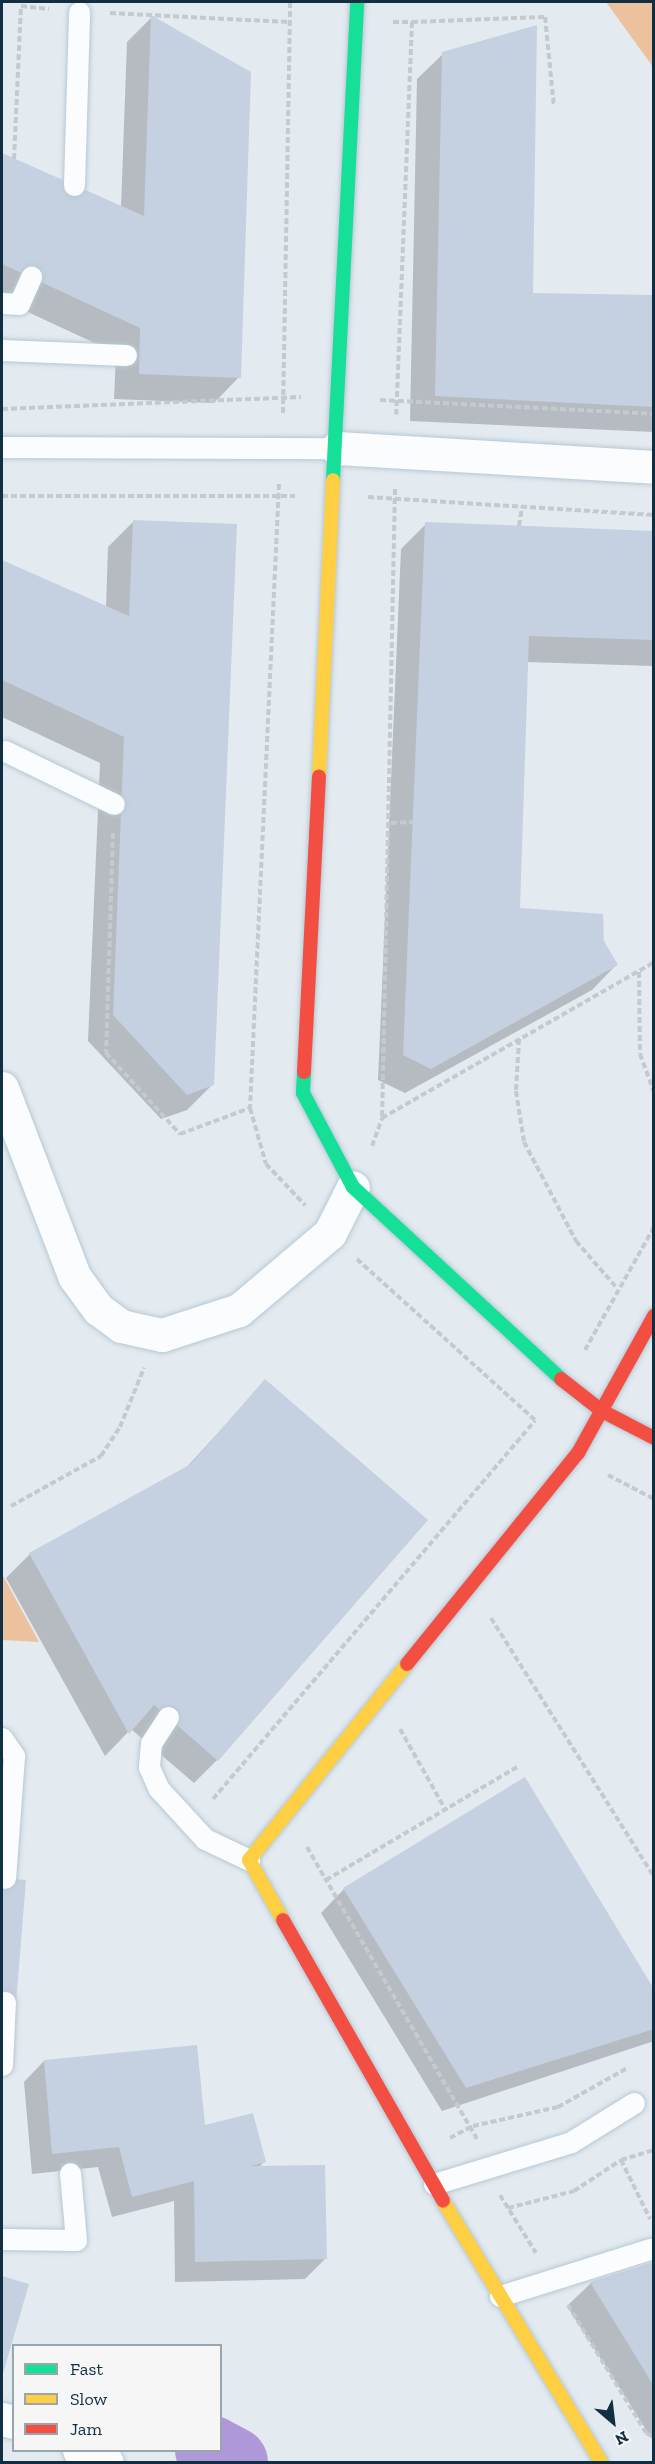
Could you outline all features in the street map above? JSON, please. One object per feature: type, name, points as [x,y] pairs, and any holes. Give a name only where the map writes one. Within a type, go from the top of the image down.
[{"type":"street","points":[[357,2],[337,448],[303,1094],[353,1187],[549,1369],[602,1411],[654,1438]]},
{"type":"street","points":[[337,448],[654,467]]},
{"type":"street","points":[[2,1088],[74,1276],[98,1309],[121,1326],[162,1335],[239,1311],[330,1233],[353,1187]]},
{"type":"street","points":[[601,2463],[434,2184],[249,1860],[578,1454],[654,1316]]},
{"type":"street","points":[[82,2452],[107,2463]]},
{"type":"lane","points":[[74,185],[79,12]]},
{"type":"lane","points":[[2,303],[19,304],[31,277]]},
{"type":"lane","points":[[2,350],[126,355]]},
{"type":"lane","points":[[2,447],[337,448]]},
{"type":"lane","points":[[5,751],[114,804]]},
{"type":"lane","points":[[168,1717],[151,1743],[149,1767],[159,1789],[206,1839],[249,1860]]},
{"type":"lane","points":[[2,1738],[14,1756],[5,1878]]},
{"type":"lane","points":[[2,2065],[5,2002]]},
{"type":"lane","points":[[434,2184],[571,2142],[634,2103]]},
{"type":"lane","points":[[2,2239],[76,2240],[70,2173]]},
{"type":"lane","points":[[500,2296],[650,2249]]},
{"type":"path","points":[[283,413],[290,2]]},
{"type":"path","points":[[382,22],[545,17],[554,106]]},
{"type":"path","points":[[396,419],[412,22]]},
{"type":"path","points":[[2,409],[302,397]]},
{"type":"path","points":[[380,400],[654,414]]},
{"type":"path","points":[[395,486],[391,823],[382,1118],[654,962]]},
{"type":"path","points":[[519,526],[522,507]]},
{"type":"path","points":[[114,804],[106,1053],[180,1134],[250,1108]]},
{"type":"path","points":[[391,823],[412,822]]},
{"type":"path","points":[[639,971],[639,1045],[654,1092]]},
{"type":"path","points":[[519,1039],[517,1107],[524,1142],[576,1241],[616,1287]]},
{"type":"path","points":[[584,1353],[616,1287],[654,1227]]},
{"type":"path","points":[[11,1506],[101,1456],[120,1427],[144,1368]]},
{"type":"path","points":[[607,1475],[654,1499]]},
{"type":"path","points":[[491,1618],[654,1876]]},
{"type":"path","points":[[400,1728],[446,1809]]},
{"type":"path","points":[[473,2126],[326,1880],[519,1766]]},
{"type":"path","points":[[418,2155],[473,2126],[558,2107],[629,2067]]},
{"type":"path","points":[[508,2208],[574,2191],[621,2160],[654,2150]]},
{"type":"path","points":[[621,2160],[654,2226]]},
{"type":"shaded area","points":[[606,2],[653,2],[653,67]]},
{"type":"shaded area","points":[[2,1574],[39,1642],[2,1640]]},
{"type":"building","points":[[151,15],[251,72],[241,378],[139,374],[140,328],[2,264],[2,153],[144,216]]},
{"type":"building","points":[[537,25],[533,293],[654,295],[654,407],[435,396],[442,52]]},
{"type":"building","points":[[133,520],[237,524],[214,1085],[187,1095],[113,1015],[124,737],[2,680],[2,560],[129,616]]},
{"type":"building","points":[[425,522],[654,531],[654,640],[529,636],[520,908],[603,914],[604,941],[618,965],[431,1069],[403,1055]]},
{"type":"building","points":[[265,1379],[428,1520],[218,1761],[154,1705],[129,1734],[29,1553],[191,1464]]},
{"type":"building","points":[[525,1777],[654,1989],[654,2029],[466,2088],[343,1888]]},
{"type":"building","points":[[2,1878],[26,1880],[16,2003],[2,2002]]},
{"type":"building","points":[[197,2045],[205,2125],[253,2113],[266,2162],[251,2166],[325,2165],[327,2259],[195,2262],[194,2181],[132,2197],[119,2147],[52,2154],[44,2060]]},
{"type":"building","points":[[654,2262],[654,2386],[590,2282]]},
{"type":"building","points":[[2,2276],[29,2284],[2,2377]]},
{"type":"waterway","points":[[214,2452],[233,2462]]},
{"type":"traffic: fast","points":[[333,480],[357,2]]},
{"type":"traffic: fast","points":[[304,1072],[303,1093],[353,1187],[561,1379]]},
{"type":"traffic: slow","points":[[319,776],[333,480]]},
{"type":"traffic: slow","points":[[283,1920],[249,1860],[407,1664]]},
{"type":"traffic: slow","points":[[443,2201],[601,2462]]},
{"type":"traffic: jam","points":[[304,1072],[319,776]]},
{"type":"traffic: jam","points":[[407,1664],[578,1453],[654,1316]]},
{"type":"traffic: jam","points":[[561,1379],[602,1411],[654,1438]]},
{"type":"traffic: jam","points":[[283,1920],[443,2201]]}]
